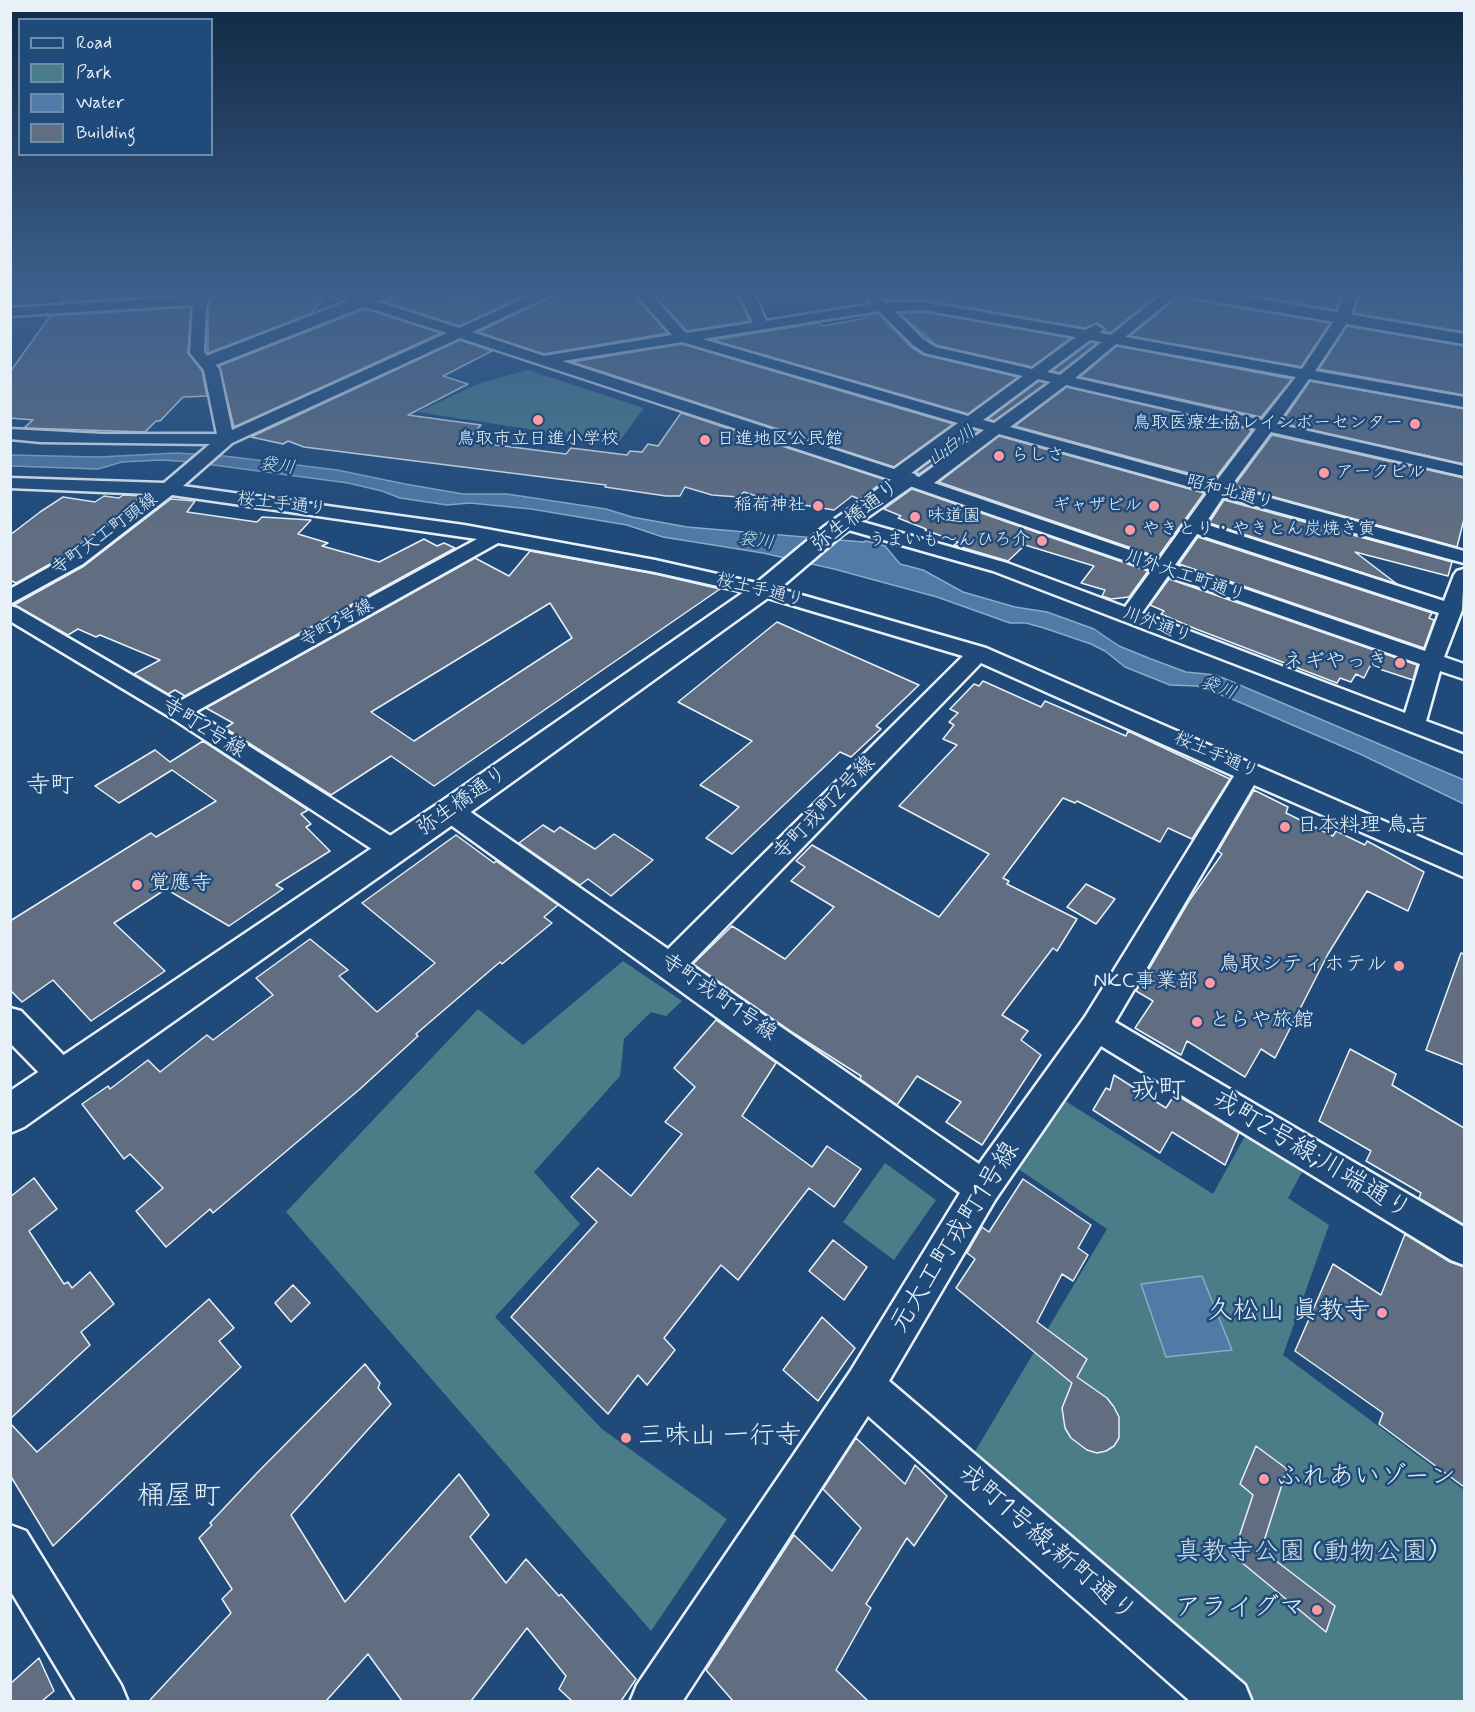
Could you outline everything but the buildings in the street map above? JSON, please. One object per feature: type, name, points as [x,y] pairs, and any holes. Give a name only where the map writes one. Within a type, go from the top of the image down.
[{"type":"street","points":[[209,371],[224,441]]},
{"type":"street","points":[[10,434],[71,438],[224,441],[377,371]]},
{"type":"street","name":"川外大工町通り","points":[[580,371],[908,480],[1464,672]]},
{"type":"street","name":"昭和北通り","points":[[796,371],[1464,557]]},
{"type":"street","points":[[1017,371],[1464,471]]},
{"type":"street","name":"弥生橋通り","points":[[908,480],[969,421],[1040,371]]},
{"type":"street","name":"弥生橋通り","points":[[10,1114],[450,811],[768,586],[839,527],[908,480],[996,428],[1075,371]]},
{"type":"street","points":[[1287,371],[1464,402]]},
{"type":"street","points":[[1130,615],[1307,371]]},
{"type":"street","name":"寺町大工町頭線","points":[[10,598],[76,560],[172,486],[224,441]]},
{"type":"street","name":"桜土手通り","points":[[10,483],[172,486],[495,537],[768,586],[978,653],[1464,867]]},
{"type":"street","points":[[1193,526],[1452,609]]},
{"type":"street","name":"川外通り","points":[[839,527],[1000,567],[1464,744]]},
{"type":"street","name":"寺町3号線","points":[[178,712],[495,537]]},
{"type":"street","points":[[1413,725],[1432,660],[1464,575]]},
{"type":"street","name":"寺町2号線","points":[[10,612],[178,712],[393,850]]},
{"type":"street","name":"寺町戎町2号線","points":[[671,965],[978,653]]},
{"type":"street","name":"元大工町戎町1号線","points":[[654,1701],[864,1386],[983,1188],[1096,1027],[1249,771]]},
{"type":"street","name":"寺町戎町1号線","points":[[450,811],[671,965],[983,1188]]},
{"type":"street","points":[[10,1021],[63,1076]]},
{"type":"street","name":"戎町2号線;川端通り","points":[[1096,1027],[1464,1247]]},
{"type":"street","name":"戎町1号線;新町通り","points":[[864,1386],[1228,1701]]},
{"type":"street","points":[[10,1547],[104,1701]]},
{"type":"green space","points":[[531,371],[644,408],[618,443],[418,412],[480,383]]},
{"type":"green space","points":[[623,961],[682,1001],[666,1016],[651,1012],[624,1039],[620,1076],[534,1172],[580,1224],[495,1317],[602,1429],[727,1519],[651,1631],[286,1212],[478,1009],[523,1045]]},
{"type":"green space","name":"真教寺公園 (動物公園)","points":[[1059,1097],[1213,1194],[1245,1136],[1302,1172],[1288,1198],[1329,1225],[1283,1355],[1464,1490],[1464,1701],[1253,1701],[970,1460],[1107,1229],[1014,1166]]},
{"type":"green space","points":[[885,1163],[936,1200],[894,1260],[843,1222]]},
{"type":"water","name":"袋川","points":[[177,453],[224,456],[337,470],[463,494],[507,494],[606,509],[632,517],[687,527],[866,541],[885,546],[900,564],[923,570],[963,592],[1015,607],[1047,612],[1094,629],[1119,646],[1186,672],[1216,675],[1464,780],[1464,804],[1360,754],[1232,699],[1197,686],[1170,685],[1125,667],[1105,651],[1091,644],[1026,623],[1010,623],[937,597],[834,569],[763,553],[663,537],[627,525],[531,509],[470,503],[447,505],[400,498],[348,483],[161,460],[122,462],[98,469],[11,466],[10,455],[98,457]]},
{"type":"water","points":[[1202,1276],[1232,1350],[1166,1357],[1141,1284]]},
{"type":"waterway","name":"山白川","points":[[924,467],[1055,371]]},
{"type":"place","name":"鳥取市立日進小学校","points":[[538,420]]},
{"type":"place","name":"鳥取医療生協レインボーセンター","points":[[1415,424]]},
{"type":"place","name":"日進地区公民館","points":[[705,440]]},
{"type":"place","name":"らしさ","points":[[999,456]]},
{"type":"place","name":"アークビル","points":[[1324,473]]},
{"type":"place","name":"稲荷神社","points":[[818,506]]},
{"type":"place","name":"ギャザビル","points":[[1154,506]]},
{"type":"place","name":"味道園","points":[[915,517]]},
{"type":"place","name":"やきとり・やきとん炭焼き寅","points":[[1130,530]]},
{"type":"place","name":"うまいも～んひろ介","points":[[1042,541]]},
{"type":"place","name":"ネギやっき","points":[[1400,663]]},
{"type":"place","name":"日本料理 鳥吉","points":[[1285,827]]},
{"type":"place","name":"覚應寺","points":[[137,885]]},
{"type":"place","name":"鳥取シティホテル","points":[[1399,966]]},
{"type":"place","name":"NKC事業部","points":[[1210,983]]},
{"type":"place","name":"とらや旅館","points":[[1197,1022]]},
{"type":"place","name":"久松山 眞教寺","points":[[1382,1313]]},
{"type":"place","name":"三味山 一行寺","points":[[626,1438]]},
{"type":"place","name":"ふれあいゾーン","points":[[1264,1479]]},
{"type":"place","name":"アライグマ","points":[[1317,1610]]},
{"type":"district","name":"寺町","points":[[50,787]]},
{"type":"district","name":"戎町","points":[[1158,1092]]},
{"type":"district","name":"桶屋町","points":[[179,1498]]}]
